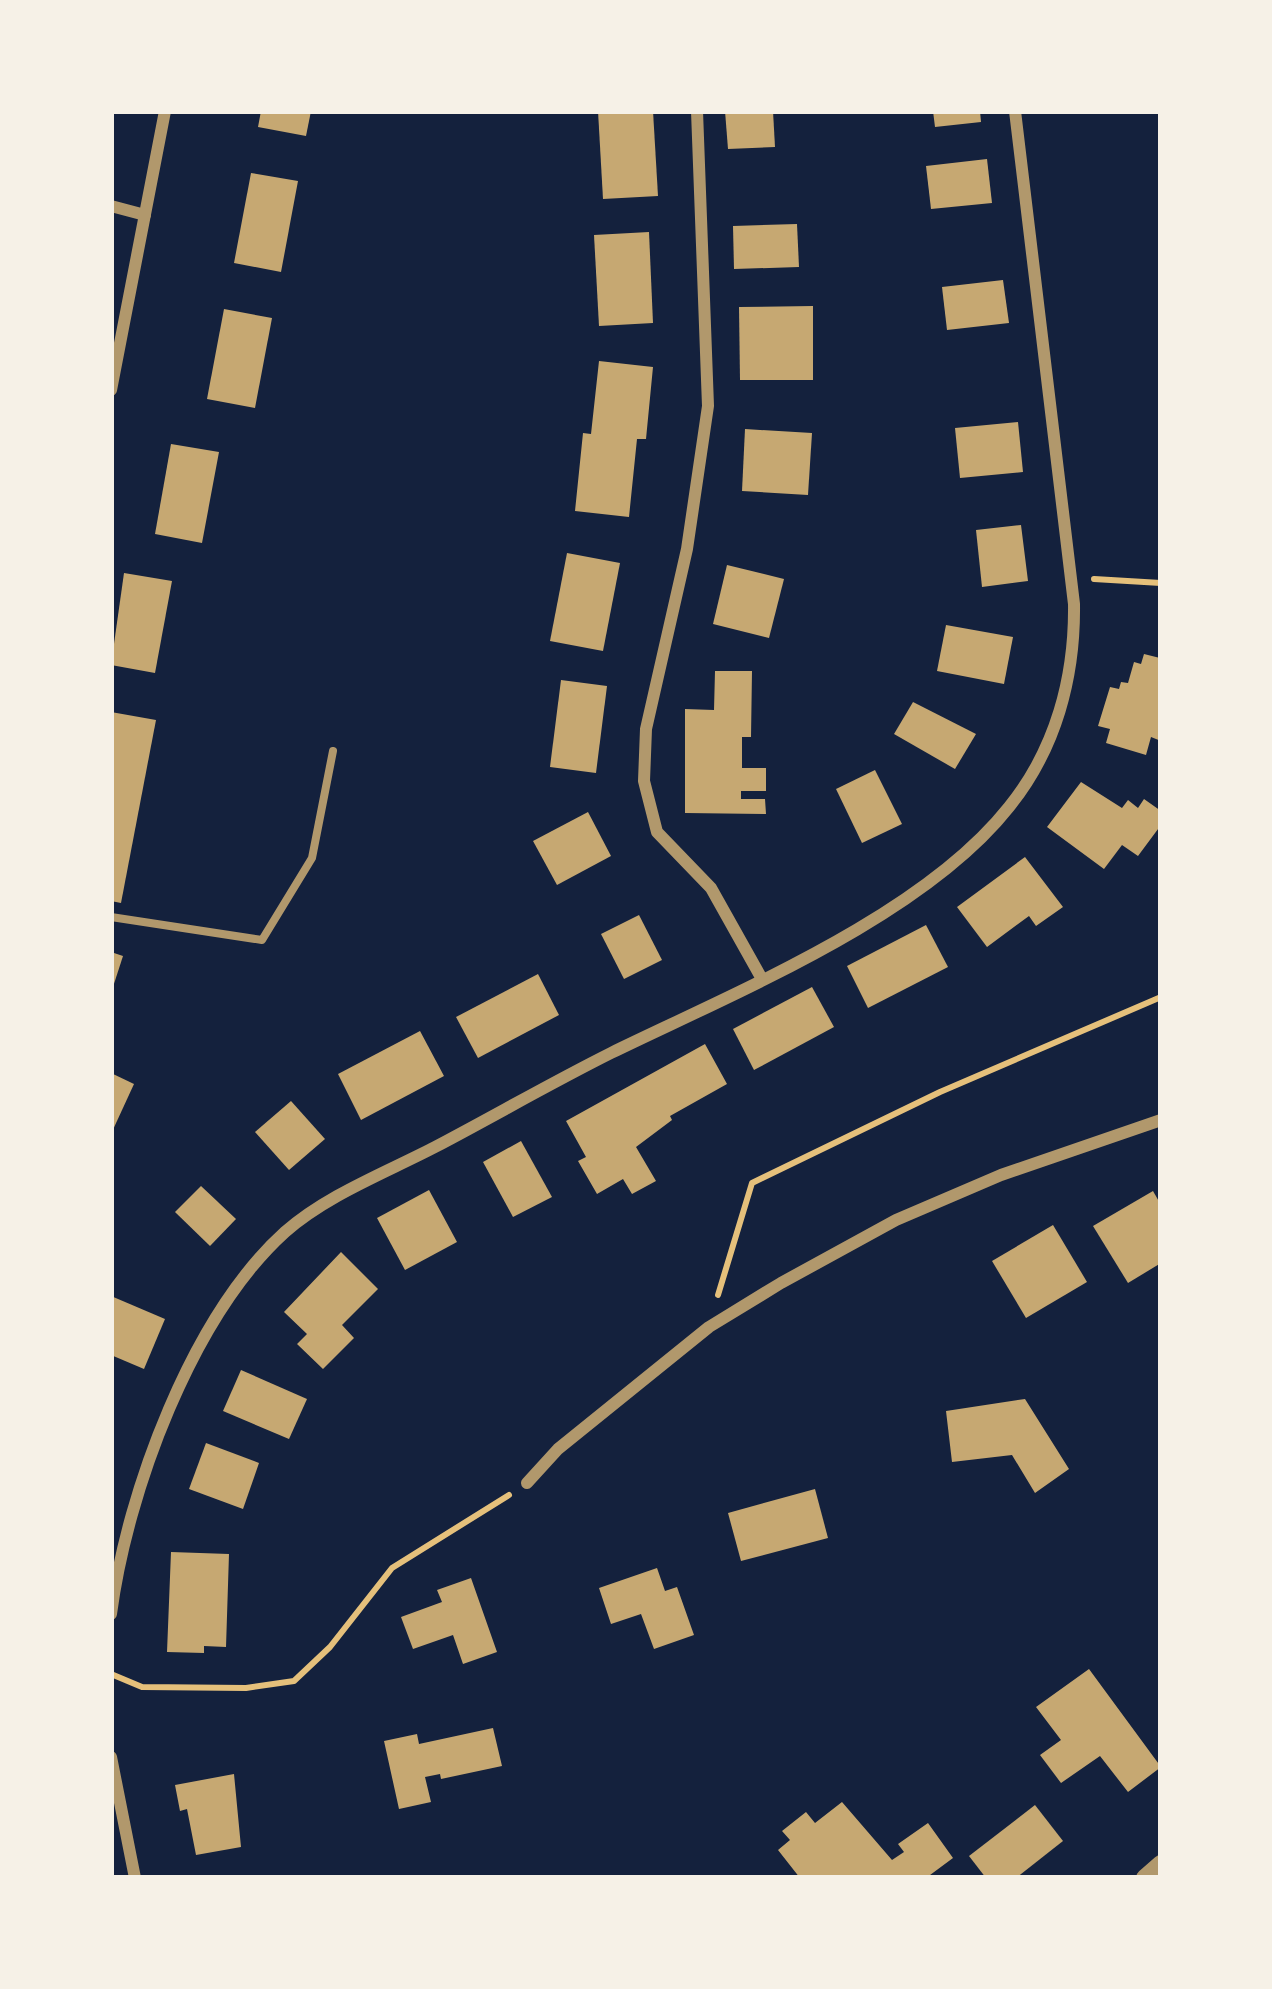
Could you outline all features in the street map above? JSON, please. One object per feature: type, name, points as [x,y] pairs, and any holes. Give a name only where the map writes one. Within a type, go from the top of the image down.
[{"type":"street","points":[[111,390],[165,111]]},
{"type":"street","points":[[697,111],[708,406],[687,549],[646,729],[644,781],[657,832],[711,888],[762,980]]},
{"type":"street","points":[[111,1614],[142,1481],[198,1352],[238,1287],[286,1231],[353,1188],[762,980],[940,875],[1010,807],[1032,774],[1065,698],[1075,659],[1072,578],[1015,111]]},
{"type":"street","points":[[111,206],[145,215]]},
{"type":"street","points":[[527,1483],[558,1449],[709,1327],[896,1220],[1001,1174],[1161,1120]]},
{"type":"street","points":[[111,1757],[135,1878]]},
{"type":"street","points":[[1145,1878],[1161,1864]]},
{"type":"lane","points":[[111,917],[262,940],[312,858],[333,751]]},
{"type":"path","points":[[1072,578],[1161,583]]},
{"type":"path","points":[[709,1327],[752,1184],[940,1092],[1161,997]]},
{"type":"path","points":[[111,1675],[142,1687],[246,1688],[294,1681],[330,1647],[392,1568],[527,1483]]},
{"type":"building","points":[[261,111],[311,111],[306,136],[258,127]]},
{"type":"building","points":[[598,111],[653,111],[658,196],[603,199]]},
{"type":"building","points":[[725,111],[773,111],[775,147],[728,149]]},
{"type":"building","points":[[933,111],[980,111],[981,122],[935,127]]},
{"type":"building","points":[[987,159],[992,203],[931,209],[926,166]]},
{"type":"building","points":[[251,173],[298,181],[281,272],[234,263]]},
{"type":"building","points":[[797,224],[799,267],[734,269],[733,226]]},
{"type":"building","points":[[649,232],[653,323],[599,326],[594,235]]},
{"type":"building","points":[[1003,280],[1009,323],[947,330],[942,287]]},
{"type":"building","points":[[813,306],[813,380],[740,380],[739,307]]},
{"type":"building","points":[[224,309],[272,318],[255,408],[207,399]]},
{"type":"building","points":[[599,361],[653,367],[646,439],[637,439],[629,517],[575,511],[583,433],[591,434]]},
{"type":"building","points":[[1018,422],[1023,472],[960,478],[955,428]]},
{"type":"building","points":[[745,429],[812,433],[808,495],[742,491]]},
{"type":"building","points":[[171,444],[219,452],[202,543],[155,534]]},
{"type":"building","points":[[1021,525],[1028,581],[982,587],[976,530]]},
{"type":"building","points":[[567,553],[620,563],[603,651],[550,641]]},
{"type":"building","points":[[727,565],[784,579],[769,638],[713,624]]},
{"type":"building","points":[[124,573],[172,581],[155,673],[111,665]]},
{"type":"building","points":[[946,625],[1013,637],[1004,684],[937,671]]},
{"type":"building","points":[[1144,654],[1160,658],[1161,671],[1161,741],[1151,737],[1146,755],[1106,743],[1110,729],[1098,726],[1110,687],[1119,689],[1121,682],[1128,683],[1134,662],[1141,664]]},
{"type":"building","points":[[715,671],[752,671],[751,737],[742,737],[742,768],[766,768],[766,791],[741,791],[741,799],[765,799],[766,814],[685,813],[685,709],[714,710]]},
{"type":"building","points":[[561,680],[607,686],[596,773],[550,767]]},
{"type":"building","points":[[913,702],[976,734],[955,769],[894,734]]},
{"type":"building","points":[[111,712],[156,720],[121,903],[111,901]]},
{"type":"building","points":[[875,770],[902,824],[862,843],[836,789]]},
{"type":"building","points":[[1081,782],[1122,808],[1128,800],[1138,808],[1144,799],[1161,811],[1161,825],[1138,856],[1122,845],[1104,869],[1047,827]]},
{"type":"building","points":[[588,812],[611,856],[557,885],[533,841]]},
{"type":"building","points":[[1025,857],[1063,907],[1036,926],[1029,916],[987,947],[957,907]]},
{"type":"building","points":[[639,915],[662,960],[624,979],[601,934]]},
{"type":"building","points":[[926,925],[948,967],[868,1008],[847,966]]},
{"type":"building","points":[[111,952],[123,956],[112,990],[111,990]]},
{"type":"building","points":[[538,974],[559,1015],[478,1058],[456,1017]]},
{"type":"building","points":[[812,987],[834,1027],[754,1070],[733,1029]]},
{"type":"building","points":[[420,1031],[444,1076],[361,1120],[338,1074]]},
{"type":"building","points":[[705,1044],[727,1084],[670,1116],[672,1120],[636,1147],[656,1181],[632,1194],[623,1179],[597,1194],[578,1161],[586,1157],[566,1121]]},
{"type":"building","points":[[111,1073],[134,1084],[111,1134]]},
{"type":"building","points":[[291,1101],[325,1139],[289,1170],[255,1132]]},
{"type":"building","points":[[521,1141],[552,1197],[513,1217],[483,1162]]},
{"type":"building","points":[[201,1186],[236,1219],[210,1246],[175,1212]]},
{"type":"building","points":[[429,1190],[457,1242],[405,1270],[377,1218]]},
{"type":"building","points":[[1153,1191],[1161,1205],[1161,1263],[1128,1283],[1093,1226]]},
{"type":"building","points":[[1053,1225],[1087,1282],[1026,1318],[992,1261]]},
{"type":"building","points":[[341,1252],[378,1289],[342,1325],[354,1338],[323,1369],[297,1344],[307,1334],[284,1312]]},
{"type":"building","points":[[111,1296],[165,1319],[144,1369],[111,1355]]},
{"type":"building","points":[[241,1370],[307,1399],[289,1439],[223,1411]]},
{"type":"building","points":[[1025,1399],[1069,1469],[1035,1493],[1012,1455],[952,1462],[946,1411]]},
{"type":"building","points":[[206,1443],[259,1463],[243,1509],[189,1489]]},
{"type":"building","points":[[815,1489],[828,1538],[741,1561],[728,1513]]},
{"type":"building","points":[[171,1552],[229,1554],[226,1647],[204,1646],[204,1653],[167,1652]]},
{"type":"building","points":[[657,1568],[665,1591],[677,1587],[694,1635],[654,1649],[641,1614],[611,1624],[599,1588]]},
{"type":"building","points":[[471,1578],[497,1652],[463,1664],[453,1635],[413,1649],[401,1617],[442,1602],[437,1590]]},
{"type":"building","points":[[1089,1669],[1161,1767],[1128,1792],[1100,1756],[1061,1783],[1040,1755],[1061,1740],[1036,1707]]},
{"type":"building","points":[[493,1728],[502,1766],[441,1779],[440,1774],[425,1777],[431,1802],[399,1809],[384,1741],[417,1734],[419,1744]]},
{"type":"building","points":[[234,1774],[241,1847],[196,1855],[187,1809],[180,1811],[175,1785]]},
{"type":"building","points":[[842,1802],[892,1860],[904,1852],[898,1844],[928,1823],[953,1858],[926,1878],[800,1878],[778,1850],[790,1840],[782,1831],[806,1812],[815,1823]]},
{"type":"building","points":[[1035,1805],[1063,1841],[1016,1878],[986,1878],[969,1856]]}]
